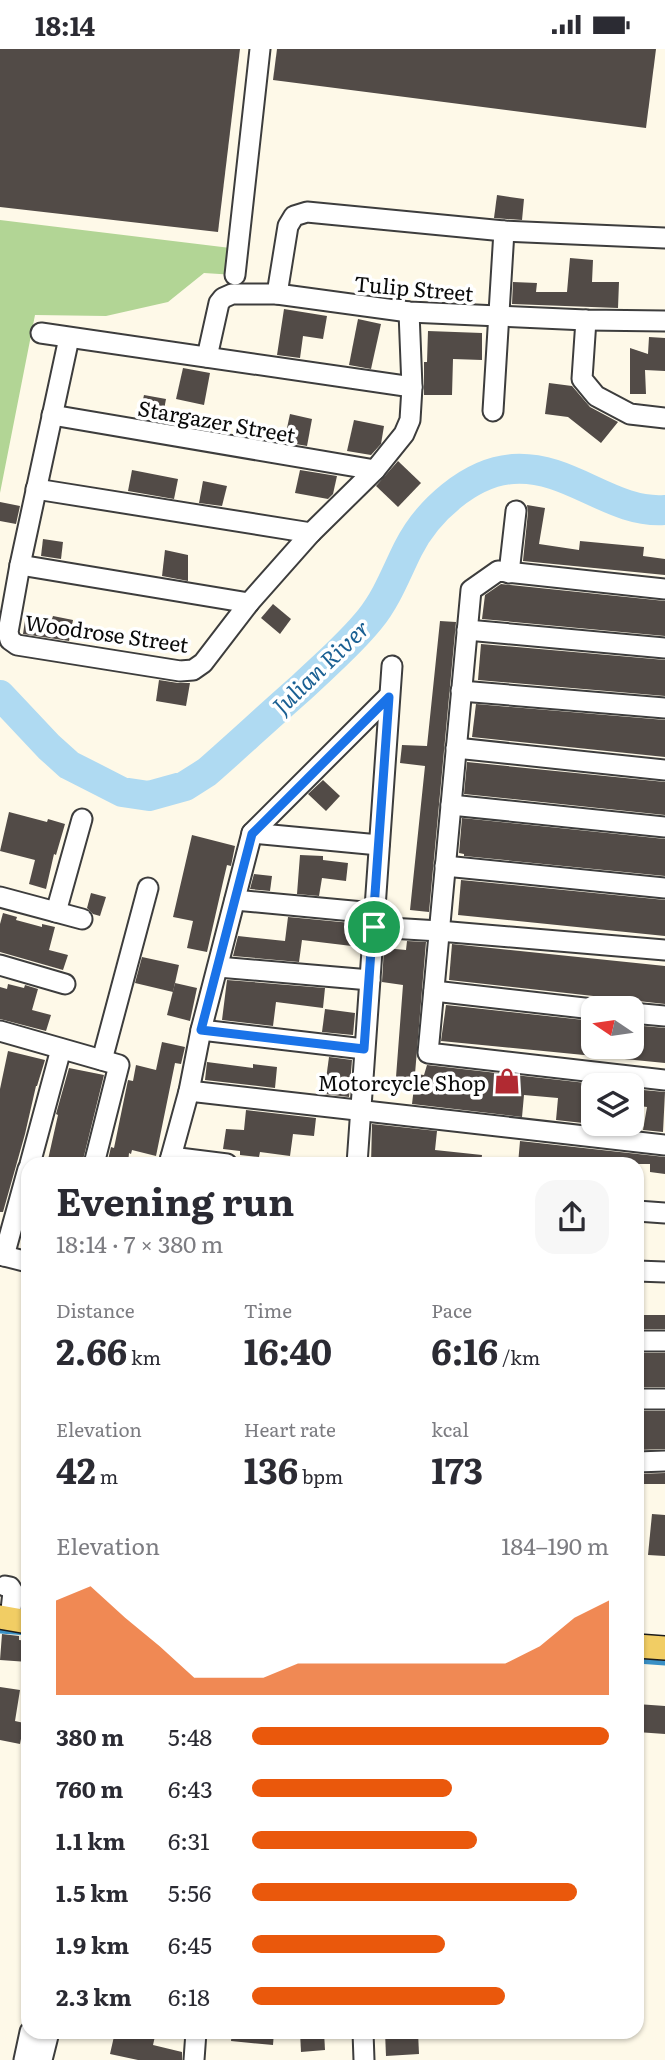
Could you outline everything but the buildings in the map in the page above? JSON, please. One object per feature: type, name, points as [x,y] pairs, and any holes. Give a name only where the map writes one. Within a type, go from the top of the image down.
[{"type":"main road","points":[[644,1647],[665,1648]]},
{"type":"street","points":[[235,275],[260,49]]},
{"type":"street","points":[[277,294],[288,226],[294,216],[307,212],[504,231],[665,238]]},
{"type":"street","points":[[493,411],[504,231]]},
{"type":"street","name":"Tulip Street","points":[[207,357],[219,303],[232,294],[277,294],[409,312],[665,321]]},
{"type":"street","name":"Woodrose Street","points":[[69,338],[20,565],[8,632],[10,640],[17,645],[180,671],[193,670],[203,663],[249,603],[311,533],[375,470],[404,434],[410,421],[412,387],[409,312]]},
{"type":"street","points":[[586,320],[582,379],[596,396],[630,414],[665,418]]},
{"type":"street","points":[[41,333],[412,387]]},
{"type":"street","name":"Stargazer Street","points":[[52,415],[375,470]]},
{"type":"street","points":[[36,489],[311,533]]},
{"type":"street","points":[[509,573],[516,511]]},
{"type":"street","points":[[20,565],[249,603]]},
{"type":"street","points":[[665,589],[498,571],[471,590],[428,1052],[665,1080]]},
{"type":"street","points":[[467,630],[665,648]]},
{"type":"street","points":[[358,1157],[392,666]]},
{"type":"street","points":[[461,691],[665,708]]},
{"type":"street","points":[[171,1157],[252,834],[389,697]]},
{"type":"street","points":[[456,748],[665,770]]},
{"type":"street","points":[[451,805],[665,827]]},
{"type":"street","points":[[56,912],[82,819]]},
{"type":"street","points":[[252,834],[379,845]]},
{"type":"street","points":[[445,866],[665,888]]},
{"type":"street","points":[[102,1061],[148,888]]},
{"type":"street","points":[[0,897],[82,919]]},
{"type":"street","points":[[235,900],[439,931],[665,950]]},
{"type":"street","points":[[0,965],[65,983]]},
{"type":"street","points":[[218,967],[370,980]]},
{"type":"street","points":[[434,991],[581,1008]]},
{"type":"street","points":[[644,1014],[665,1016]]},
{"type":"street","points":[[201,1030],[364,1049]]},
{"type":"street","points":[[1,1035],[119,1065],[96,1157]]},
{"type":"street","points":[[32,1157],[61,1049]]},
{"type":"street","points":[[189,1091],[665,1145]]},
{"type":"street","points":[[21,1192],[2,1255],[21,1260]]},
{"type":"street","points":[[644,1212],[665,1213]]},
{"type":"street","points":[[644,1271],[665,1272]]},
{"type":"street","points":[[644,1341],[665,1341]]},
{"type":"street","points":[[644,1399],[665,1399]]},
{"type":"street","points":[[644,1462],[665,1461]]},
{"type":"street","points":[[5,1586],[10,1587],[13,1592],[13,1620]]},
{"type":"street","points":[[23,2060],[28,2039]]},
{"type":"street","points":[[42,2060],[47,2039]]},
{"type":"street","points":[[194,2060],[196,2039]]},
{"type":"street","points":[[363,2039],[364,2060]]},
{"type":"green space","points":[[0,220],[247,250],[235,275],[204,273],[168,302],[106,316],[35,315],[0,493]]},
{"type":"waterway","name":"Julian River","points":[[0,695],[69,765],[122,792],[149,796],[185,786],[207,772],[354,637],[381,603],[408,549],[426,521],[452,496],[481,477],[513,469],[534,470],[572,481],[626,505],[665,510]]},
{"type":"waterway","points":[[0,1631],[21,1632]]},
{"type":"waterway","points":[[644,1662],[665,1663]]},
{"type":"place","name":"Motorcycle Shop","points":[[507,1081]]},
{"type":"route","points":[[389,697],[374,913],[374,927],[364,1049],[201,1030],[252,834],[389,697]]}]
